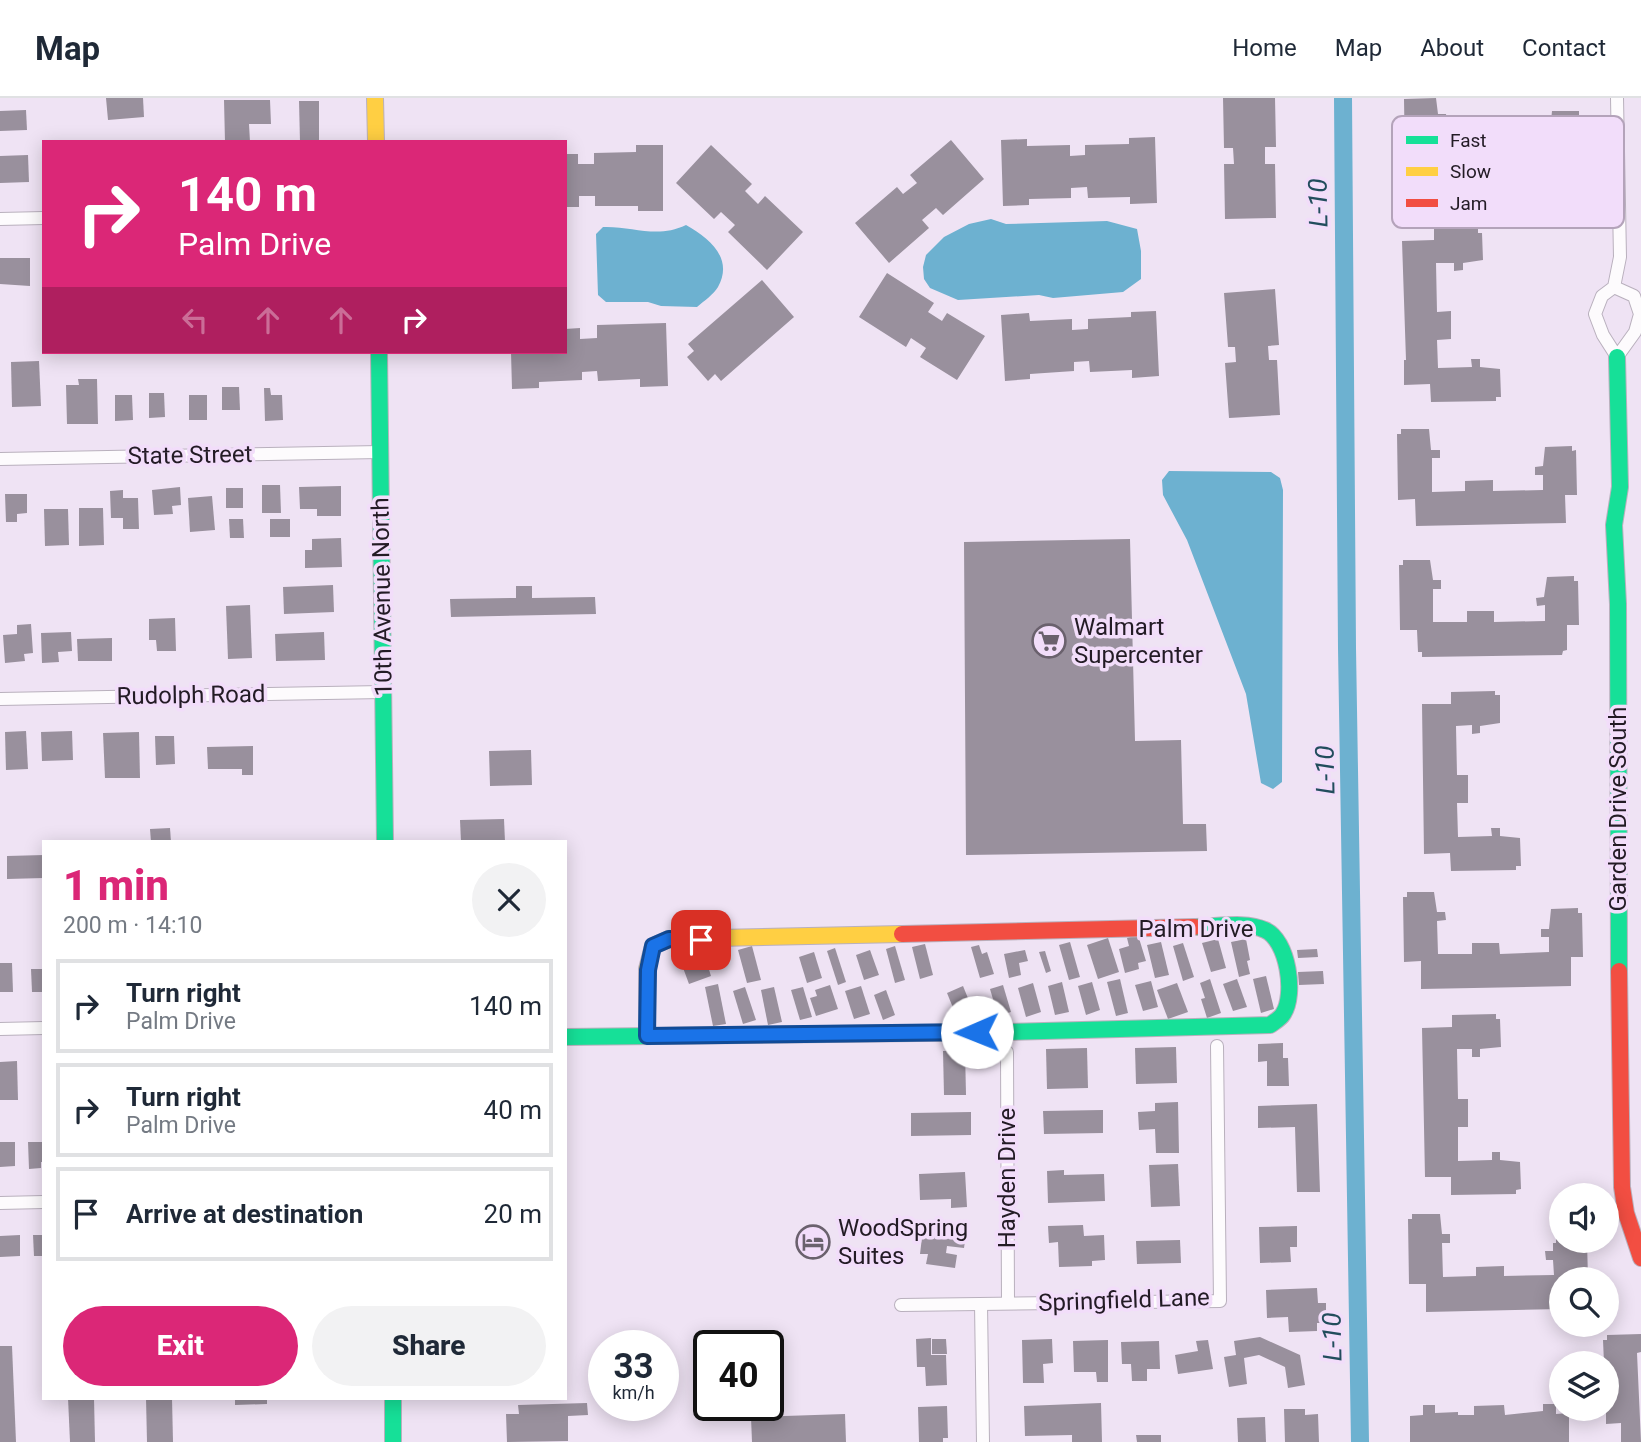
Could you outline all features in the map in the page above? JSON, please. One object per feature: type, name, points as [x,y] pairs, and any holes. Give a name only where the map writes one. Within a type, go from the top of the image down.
[{"type":"street","points":[[375,98],[376,140]]},
{"type":"street","name":"Garden Drive South","points":[[1617,98],[1617,116]]},
{"type":"street","points":[[0,219],[42,218]]},
{"type":"street","name":"Garden Drive South","points":[[1619,228],[1620,257],[1614,287],[1602,296],[1595,314],[1603,335],[1617,357],[1619,487],[1614,525],[1618,604],[1622,1187],[1626,1213],[1641,1258]]},
{"type":"street","points":[[1614,287],[1634,296],[1640,314],[1635,332],[1617,357]]},
{"type":"street","name":"10th Avenue North","points":[[379,354],[385,840]]},
{"type":"street","name":"State Street","points":[[0,459],[380,452]]},
{"type":"street","name":"Rudolph Road","points":[[0,699],[383,692]]},
{"type":"street","name":"Palm Drive","points":[[567,1037],[1018,1032],[1270,1025],[1282,1016],[1287,999],[1286,954],[1279,939],[1268,930],[1252,926],[669,939],[653,946],[648,970],[647,1036]]},
{"type":"street","points":[[0,1029],[42,1028]]},
{"type":"street","name":"Springfield Lane","points":[[901,1305],[1220,1301],[1217,1046]]},
{"type":"street","name":"Hayden Drive","points":[[1007,1052],[1008,1303]]},
{"type":"street","points":[[0,1203],[42,1202]]},
{"type":"street","points":[[981,1304],[983,1442]]},
{"type":"street","points":[[393,1400],[393,1442]]},
{"type":"water","points":[[991,219],[1006,224],[1107,221],[1137,229],[1141,251],[1141,279],[1123,292],[1053,298],[1039,295],[958,300],[930,288],[924,279],[926,255],[944,237],[969,224]]},
{"type":"water","points":[[686,225],[703,236],[717,250],[723,267],[718,287],[697,307],[661,306],[648,302],[606,302],[598,295],[596,234],[603,227],[655,232]]},
{"type":"water","points":[[1169,471],[1271,472],[1280,478],[1283,490],[1282,782],[1273,789],[1261,783],[1246,694],[1187,540],[1163,495],[1162,480]]},
{"type":"building","points":[[106,98],[143,98],[144,117],[108,120]]},
{"type":"building","points":[[1223,98],[1275,98],[1276,147],[1265,147],[1265,164],[1275,164],[1276,218],[1225,219],[1224,164],[1234,164],[1233,148],[1224,148]]},
{"type":"building","points":[[1436,98],[1438,114],[1446,116],[1404,116],[1404,99]]},
{"type":"building","points":[[224,100],[270,100],[271,124],[249,124],[250,140],[225,140]]},
{"type":"building","points":[[299,101],[319,101],[319,140],[300,140]]},
{"type":"building","points":[[26,110],[27,130],[0,131],[0,111]]},
{"type":"building","points":[[1552,111],[1579,111],[1579,115],[1583,116],[1552,116]]},
{"type":"building","points":[[1155,137],[1157,203],[1130,204],[1130,197],[1088,198],[1087,187],[1071,188],[1071,198],[1029,199],[1029,205],[1003,206],[1001,140],[1027,139],[1027,146],[1070,145],[1070,156],[1085,155],[1085,145],[1129,144],[1129,138]]},
{"type":"building","points":[[951,140],[984,179],[943,215],[936,208],[922,220],[929,228],[889,263],[855,223],[897,187],[903,194],[917,183],[910,175]]},
{"type":"building","points":[[636,145],[663,145],[663,211],[638,211],[638,206],[595,206],[595,196],[579,196],[579,207],[567,207],[567,154],[578,154],[578,164],[594,164],[594,153],[636,152]]},
{"type":"building","points":[[711,145],[752,184],[745,191],[758,204],[765,196],[803,232],[767,270],[728,232],[735,225],[721,212],[714,219],[676,183]]},
{"type":"building","points":[[28,155],[29,182],[0,183],[0,156]]},
{"type":"building","points":[[1478,228],[1478,233],[1482,233],[1483,260],[1463,263],[1463,270],[1454,271],[1454,263],[1436,263],[1437,312],[1451,311],[1451,339],[1437,340],[1438,368],[1472,367],[1471,359],[1480,359],[1480,367],[1500,369],[1501,397],[1496,397],[1496,401],[1431,402],[1430,384],[1404,385],[1406,360],[1402,241],[1434,240],[1434,229]]},
{"type":"building","points":[[0,258],[30,258],[30,286],[0,284]]},
{"type":"building","points":[[887,273],[934,303],[928,312],[942,321],[947,313],[985,336],[957,380],[920,357],[926,348],[911,338],[906,347],[859,317]]},
{"type":"building","points":[[762,280],[794,317],[721,381],[715,374],[708,381],[687,357],[694,351],[688,344]]},
{"type":"building","points":[[1275,289],[1279,345],[1268,346],[1269,360],[1277,360],[1280,415],[1229,418],[1225,363],[1236,362],[1235,347],[1228,347],[1224,293]]},
{"type":"building","points":[[1156,311],[1159,376],[1132,378],[1132,370],[1090,372],[1089,361],[1074,362],[1074,371],[1030,374],[1030,379],[1005,381],[1001,315],[1029,313],[1030,321],[1072,319],[1072,330],[1088,329],[1088,319],[1131,317],[1131,312]]},
{"type":"building","points":[[666,323],[668,386],[640,387],[640,379],[598,381],[597,371],[582,372],[582,380],[539,382],[539,388],[512,389],[511,354],[567,354],[567,329],[580,328],[580,339],[597,338],[597,325]]},
{"type":"building","points":[[39,361],[41,406],[12,407],[11,362]]},
{"type":"building","points":[[78,379],[97,379],[98,424],[67,424],[66,385],[79,385]]},
{"type":"building","points":[[222,387],[239,387],[240,410],[222,410]]},
{"type":"building","points":[[264,388],[270,388],[271,395],[282,395],[283,420],[265,421]]},
{"type":"building","points":[[149,393],[164,393],[165,417],[149,418]]},
{"type":"building","points":[[115,395],[132,395],[133,420],[115,421]]},
{"type":"building","points":[[189,395],[207,395],[207,420],[189,420]]},
{"type":"building","points":[[1401,429],[1429,429],[1431,450],[1440,450],[1440,458],[1432,458],[1432,492],[1465,491],[1465,481],[1493,480],[1493,491],[1543,490],[1543,475],[1535,475],[1535,467],[1543,466],[1545,447],[1572,446],[1572,451],[1576,450],[1577,495],[1565,495],[1566,523],[1416,526],[1415,499],[1398,500],[1397,434],[1401,434]]},
{"type":"building","points":[[262,485],[280,485],[281,513],[262,513]]},
{"type":"building","points":[[341,486],[341,516],[317,516],[317,509],[300,509],[299,487]]},
{"type":"building","points":[[180,487],[181,505],[172,506],[173,514],[154,515],[152,490]]},
{"type":"building","points":[[226,488],[243,488],[243,508],[226,508]]},
{"type":"building","points":[[123,490],[123,498],[138,498],[139,529],[123,529],[123,518],[111,518],[110,491]]},
{"type":"building","points":[[5,494],[27,494],[27,513],[17,514],[17,522],[6,522]]},
{"type":"building","points":[[212,496],[215,530],[190,532],[188,498]]},
{"type":"building","points":[[79,508],[103,508],[104,545],[79,546]]},
{"type":"building","points":[[44,509],[68,509],[69,545],[45,546]]},
{"type":"building","points":[[229,519],[243,519],[244,538],[230,538]]},
{"type":"building","points":[[270,519],[290,519],[290,537],[270,537]]},
{"type":"building","points":[[341,538],[342,567],[305,568],[305,550],[312,550],[312,539]]},
{"type":"building","name":"Walmart Supercenter","points":[[1130,539],[1135,741],[1181,740],[1183,824],[1206,824],[1207,851],[966,855],[964,542]]},
{"type":"building","points":[[1403,560],[1430,560],[1433,580],[1441,580],[1441,589],[1433,589],[1433,622],[1467,622],[1467,611],[1494,611],[1494,622],[1545,621],[1545,605],[1537,606],[1536,598],[1544,597],[1547,577],[1574,576],[1574,581],[1578,581],[1579,625],[1567,625],[1567,650],[1563,651],[1562,655],[1422,657],[1422,652],[1418,652],[1417,630],[1400,630],[1399,565],[1403,565]]},
{"type":"building","points":[[333,585],[334,612],[284,614],[283,587]]},
{"type":"building","points":[[516,586],[532,586],[532,598],[595,597],[596,614],[451,617],[450,599],[516,598]]},
{"type":"building","points":[[250,605],[252,658],[228,659],[226,606]]},
{"type":"building","points":[[175,618],[176,651],[157,651],[156,640],[149,640],[149,619]]},
{"type":"building","points":[[31,624],[33,653],[24,654],[25,661],[5,663],[3,635],[17,634],[17,625]]},
{"type":"building","points":[[71,632],[72,651],[58,652],[59,662],[42,663],[41,633]]},
{"type":"building","points":[[324,632],[325,660],[276,661],[275,634]]},
{"type":"building","points":[[112,638],[112,661],[78,661],[77,639]]},
{"type":"building","points":[[1495,691],[1495,695],[1500,695],[1500,723],[1480,726],[1480,733],[1472,734],[1472,725],[1456,726],[1457,775],[1468,775],[1468,803],[1457,803],[1458,837],[1492,836],[1491,828],[1500,828],[1500,836],[1520,838],[1521,866],[1516,866],[1516,870],[1451,871],[1450,853],[1424,854],[1422,704],[1451,704],[1451,692]]},
{"type":"building","points":[[26,731],[28,769],[6,770],[5,732]]},
{"type":"building","points":[[72,731],[73,760],[42,761],[41,732]]},
{"type":"building","points":[[139,732],[140,778],[105,778],[103,733]]},
{"type":"building","points":[[155,736],[174,736],[175,764],[156,765]]},
{"type":"building","points":[[253,746],[253,775],[242,775],[242,769],[208,769],[207,747]]},
{"type":"building","points":[[531,750],[532,785],[490,786],[489,751]]},
{"type":"building","points":[[504,819],[505,840],[461,840],[460,820]]},
{"type":"building","points":[[170,828],[171,840],[151,840],[150,829]]},
{"type":"building","points":[[42,855],[42,878],[7,879],[7,856]]},
{"type":"building","points":[[1407,892],[1434,892],[1437,912],[1445,912],[1446,920],[1437,921],[1438,954],[1472,954],[1472,943],[1499,943],[1500,954],[1549,952],[1549,937],[1541,937],[1541,929],[1549,929],[1551,909],[1578,908],[1578,913],[1582,913],[1583,957],[1571,957],[1571,986],[1421,989],[1421,961],[1404,962],[1403,897],[1407,897]]},
{"type":"building","points":[[1138,935],[1146,961],[1138,963],[1139,969],[1125,973],[1119,949],[1129,946],[1127,938]]},
{"type":"building","points":[[1108,938],[1119,972],[1098,979],[1087,945]]},
{"type":"building","points":[[1218,939],[1226,968],[1211,972],[1202,943]]},
{"type":"building","points":[[1246,939],[1250,974],[1239,977],[1231,942]]},
{"type":"building","points":[[1070,942],[1080,977],[1069,980],[1059,945]]},
{"type":"building","points":[[1161,942],[1169,975],[1155,978],[1147,945]]},
{"type":"building","points":[[1183,943],[1194,977],[1183,981],[1173,946]]},
{"type":"building","points":[[925,944],[933,975],[920,979],[912,947]]},
{"type":"building","points":[[979,945],[982,954],[987,952],[994,974],[980,978],[971,947]]},
{"type":"building","points":[[752,946],[761,980],[747,983],[738,950]]},
{"type":"building","points":[[895,946],[905,980],[895,983],[886,949]]},
{"type":"building","points":[[696,948],[700,959],[705,957],[711,976],[689,984],[682,965],[677,967],[673,956]]},
{"type":"building","points":[[835,948],[846,982],[838,985],[827,951]]},
{"type":"building","points":[[1317,949],[1318,957],[1298,958],[1297,950]]},
{"type":"building","points":[[870,950],[879,975],[864,980],[856,955]]},
{"type":"building","points":[[1025,950],[1028,961],[1019,963],[1021,975],[1009,978],[1004,954]]},
{"type":"building","points":[[1045,951],[1051,971],[1046,973],[1039,952]]},
{"type":"building","points":[[814,952],[822,978],[807,983],[799,957]]},
{"type":"building","points":[[0,963],[12,963],[13,992],[0,992]]},
{"type":"building","points":[[31,969],[42,969],[42,992],[32,992]]},
{"type":"building","points":[[1323,971],[1324,984],[1299,985],[1298,972]]},
{"type":"building","points":[[1266,976],[1274,1009],[1261,1013],[1253,979]]},
{"type":"building","points":[[1120,979],[1128,1013],[1116,1016],[1107,982]]},
{"type":"building","points":[[1210,979],[1221,1013],[1207,1018],[1201,999],[1205,998],[1200,983]]},
{"type":"building","points":[[1237,979],[1247,1007],[1233,1011],[1223,984]]},
{"type":"building","points":[[1151,981],[1158,1007],[1143,1011],[1135,985]]},
{"type":"building","points":[[1062,982],[1069,1012],[1055,1015],[1048,986]]},
{"type":"building","points":[[1092,982],[1100,1010],[1086,1015],[1078,986]]},
{"type":"building","points":[[1033,983],[1041,1012],[1026,1017],[1018,988]]},
{"type":"building","points":[[1177,983],[1188,1012],[1168,1019],[1157,990]]},
{"type":"building","points":[[718,984],[726,1024],[713,1026],[705,987]]},
{"type":"building","points":[[830,985],[838,1009],[816,1016],[810,998],[817,996],[815,990]]},
{"type":"building","points":[[1003,985],[1011,1012],[998,1016],[990,989]]},
{"type":"building","points":[[861,986],[870,1014],[854,1019],[845,991]]},
{"type":"building","points":[[963,986],[972,1008],[956,1015],[947,993]]},
{"type":"building","points":[[745,987],[756,1020],[743,1024],[733,991]]},
{"type":"building","points":[[774,987],[782,1022],[768,1025],[761,990]]},
{"type":"building","points":[[803,987],[812,1017],[800,1020],[791,990]]},
{"type":"building","points":[[886,990],[895,1015],[883,1020],[874,995]]},
{"type":"building","points":[[1496,1014],[1496,1019],[1500,1019],[1501,1047],[1480,1049],[1480,1057],[1472,1057],[1472,1049],[1457,1049],[1458,1099],[1468,1099],[1468,1127],[1458,1127],[1458,1161],[1492,1160],[1492,1152],[1500,1152],[1500,1160],[1520,1162],[1521,1189],[1516,1190],[1516,1194],[1451,1195],[1451,1177],[1425,1177],[1422,1028],[1452,1027],[1452,1015]]},
{"type":"building","points":[[1283,1043],[1283,1058],[1288,1058],[1289,1086],[1267,1086],[1267,1061],[1258,1062],[1258,1044]]},
{"type":"building","points":[[1176,1047],[1177,1083],[1136,1084],[1135,1048]]},
{"type":"building","points":[[1087,1048],[1088,1088],[1047,1089],[1046,1049]]},
{"type":"building","points":[[965,1050],[966,1095],[944,1095],[943,1051]]},
{"type":"building","points":[[17,1061],[18,1100],[0,1100],[0,1062]]},
{"type":"building","points":[[1178,1102],[1179,1153],[1156,1153],[1155,1129],[1139,1130],[1138,1112],[1155,1111],[1155,1103]]},
{"type":"building","points":[[1317,1104],[1320,1192],[1297,1192],[1295,1127],[1258,1128],[1258,1106]]},
{"type":"building","points":[[1103,1110],[1103,1133],[1044,1134],[1043,1111]]},
{"type":"building","points":[[971,1112],[971,1135],[911,1136],[911,1113]]},
{"type":"building","points":[[0,1142],[15,1142],[15,1166],[0,1167]]},
{"type":"building","points":[[28,1142],[42,1142],[41,1168],[29,1169]]},
{"type":"building","points":[[1178,1164],[1180,1206],[1151,1207],[1149,1165]]},
{"type":"building","points":[[1064,1170],[1064,1175],[1104,1174],[1105,1201],[1048,1203],[1047,1171]]},
{"type":"building","points":[[965,1172],[967,1207],[951,1208],[951,1199],[920,1200],[919,1174]]},
{"type":"building","points":[[1412,1214],[1440,1214],[1442,1234],[1450,1234],[1450,1243],[1442,1243],[1443,1277],[1476,1276],[1476,1267],[1504,1266],[1504,1276],[1549,1275],[1549,1309],[1426,1312],[1426,1284],[1409,1284],[1408,1219],[1412,1219]]},
{"type":"building","points":[[933,1222],[967,1226],[964,1248],[947,1246],[946,1253],[957,1255],[955,1268],[926,1264],[928,1254],[920,1254],[923,1229],[932,1230]]},
{"type":"building","points":[[1083,1225],[1084,1236],[1104,1235],[1105,1260],[1092,1261],[1092,1266],[1059,1267],[1058,1242],[1049,1243],[1048,1226]]},
{"type":"building","points":[[1297,1226],[1297,1247],[1290,1247],[1291,1262],[1260,1263],[1259,1227]]},
{"type":"building","points":[[20,1235],[20,1256],[0,1257],[0,1236]]},
{"type":"building","points":[[33,1235],[42,1235],[42,1256],[34,1256]]},
{"type":"building","points":[[1180,1240],[1181,1263],[1137,1264],[1136,1241]]},
{"type":"building","points":[[1545,1251],[1549,1253],[1587,1253],[1588,1267],[1553,1267],[1553,1260],[1546,1260]]},
{"type":"building","points":[[1317,1288],[1318,1303],[1326,1303],[1326,1323],[1317,1323],[1317,1331],[1289,1332],[1288,1317],[1267,1318],[1266,1290]]},
{"type":"building","points":[[1641,1334],[1641,1352],[1637,1353],[1641,1442],[1621,1442],[1621,1423],[1606,1424],[1606,1421],[1619,1421],[1619,1351],[1603,1351],[1603,1340],[1607,1340],[1607,1337],[1619,1337],[1619,1335]]},
{"type":"building","points":[[1260,1337],[1300,1355],[1305,1385],[1288,1388],[1285,1367],[1259,1355],[1244,1358],[1247,1384],[1229,1387],[1224,1357],[1236,1355],[1234,1341]]},
{"type":"building","points":[[931,1338],[931,1355],[946,1355],[947,1385],[926,1386],[925,1367],[917,1367],[916,1339]]},
{"type":"building","points":[[932,1339],[946,1339],[947,1354],[932,1354]]},
{"type":"building","points":[[1052,1339],[1053,1363],[1043,1364],[1044,1383],[1023,1383],[1022,1340]]},
{"type":"building","points":[[1108,1340],[1108,1382],[1097,1382],[1096,1372],[1074,1372],[1073,1341]]},
{"type":"building","points":[[1208,1340],[1213,1369],[1178,1374],[1175,1355],[1198,1351],[1196,1341]]},
{"type":"building","points":[[1159,1341],[1160,1369],[1147,1369],[1147,1381],[1132,1381],[1131,1364],[1122,1364],[1121,1342]]},
{"type":"building","points":[[0,1346],[12,1346],[16,1442],[0,1442]]},
{"type":"building","points":[[68,1400],[94,1400],[95,1442],[70,1442]]},
{"type":"building","points":[[146,1400],[172,1400],[173,1442],[147,1442]]},
{"type":"building","points":[[235,1400],[267,1400],[267,1404],[235,1405]]},
{"type":"building","points":[[587,1403],[588,1415],[568,1416],[568,1441],[507,1442],[506,1414],[519,1414],[518,1405]]},
{"type":"building","points":[[1101,1403],[1102,1442],[1072,1442],[1072,1435],[1025,1436],[1024,1406]]},
{"type":"building","points":[[1543,1404],[1549,1404],[1549,1421],[1569,1421],[1569,1442],[1410,1442],[1410,1416],[1423,1415],[1423,1405],[1435,1405],[1435,1413],[1458,1412],[1458,1415],[1474,1415],[1474,1406],[1504,1405],[1505,1415],[1543,1411]]},
{"type":"building","points":[[947,1406],[948,1438],[943,1438],[943,1442],[919,1442],[918,1407]]},
{"type":"building","points":[[1284,1409],[1305,1409],[1305,1415],[1318,1414],[1319,1442],[1285,1442]]},
{"type":"building","points":[[845,1414],[846,1442],[752,1442],[751,1421],[784,1421],[784,1416]]},
{"type":"building","points":[[1265,1417],[1266,1442],[1238,1442],[1237,1418]]},
{"type":"building","points":[[1136,1435],[1161,1435],[1161,1442],[1137,1442]]},
{"type":"waterway","name":"L-10","points":[[1343,98],[1347,648],[1360,1442]]},
{"type":"traffic: fast","points":[[379,354],[385,840]]},
{"type":"traffic: fast","points":[[1617,357],[1620,487],[1614,525],[1618,604],[1619,971]]},
{"type":"traffic: fast","points":[[567,1037],[1005,1032],[1270,1025],[1280,1017],[1287,1005],[1289,994],[1288,969],[1273,936],[1265,930],[1249,926],[1195,927]]},
{"type":"traffic: fast","points":[[393,1400],[393,1442]]},
{"type":"traffic: slow","points":[[375,98],[376,140]]},
{"type":"traffic: slow","points":[[647,1036],[647,969],[653,946],[669,939],[902,934]]},
{"type":"traffic: jam","points":[[902,934],[1195,927]]},
{"type":"traffic: jam","points":[[1619,971],[1622,1187],[1626,1213],[1641,1258]]},
{"type":"place","name":"Walmart Supercenter","points":[[1049,641]]},
{"type":"place","name":"WoodSpring Suites","points":[[813,1242]]},
{"type":"route","points":[[701,940],[669,939],[653,946],[648,970],[647,1036],[977,1032]]}]
